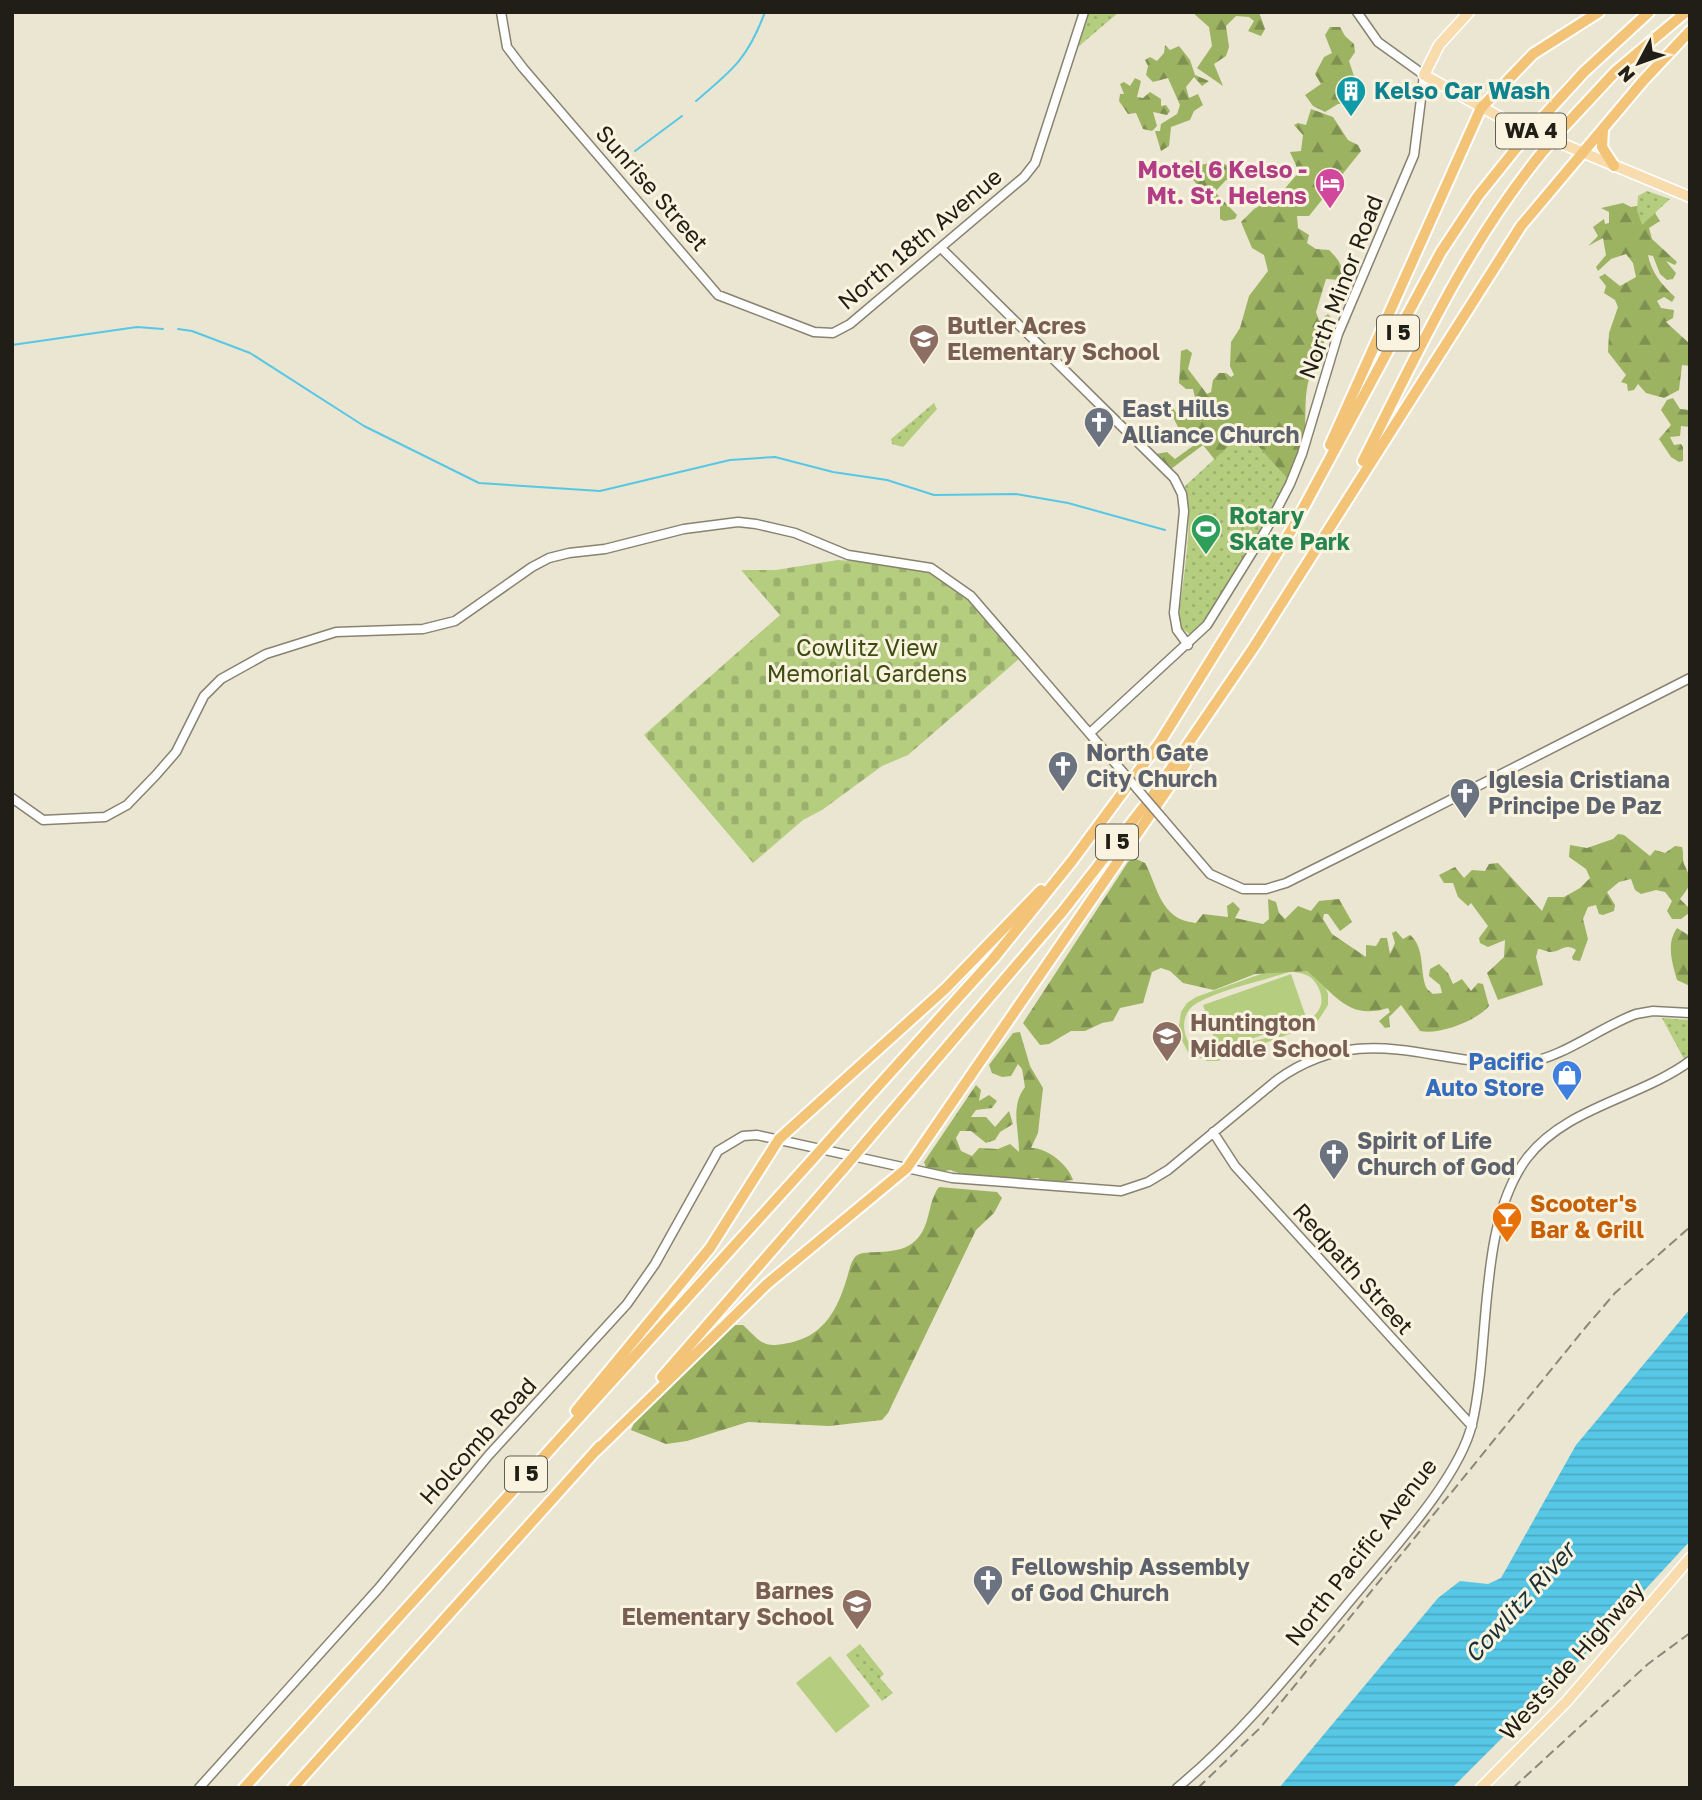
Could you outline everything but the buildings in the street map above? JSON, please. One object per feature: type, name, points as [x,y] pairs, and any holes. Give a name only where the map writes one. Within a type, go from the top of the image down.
[{"type":"highway","points":[[1292,529],[1481,108],[1533,54],[1599,12]]},
{"type":"highway","name":"I 5","points":[[244,1788],[993,959],[1072,861],[1170,726],[1292,529],[1441,252],[1478,196],[1541,119],[1584,72],[1649,12]]},
{"type":"highway","name":"I 5","points":[[293,1788],[596,1451],[866,1143],[1070,902],[1153,795],[1205,721],[1335,517],[1455,278],[1483,230],[1540,155],[1616,71],[1686,12]]},
{"type":"highway","points":[[1335,517],[1502,253],[1537,205],[1690,31]]},
{"type":"highway","points":[[1603,127],[1602,147],[1614,166]]},
{"type":"highway","points":[[596,1451],[751,1298],[907,1168],[1185,764],[1205,721]]},
{"type":"highway","points":[[546,1452],[593,1387],[710,1248],[779,1139],[945,989],[1072,861]]},
{"type":"main road","points":[[1469,12],[1439,45],[1424,75],[1481,108]]},
{"type":"main road","name":"WA 4","points":[[1481,108],[1690,197]]},
{"type":"main road","name":"Westside Highway","points":[[1481,1788],[1567,1701],[1690,1558]]},
{"type":"street","name":"Sunrise Street","points":[[501,12],[507,47],[515,58],[718,295],[803,329],[824,334]]},
{"type":"street","name":"North 18th Avenue","points":[[824,334],[833,333],[850,324],[1024,177],[1035,163],[1084,12]]},
{"type":"street","points":[[1357,12],[1378,43],[1424,75]]},
{"type":"street","name":"North Minor Road","points":[[1091,732],[1188,645],[1217,612],[1290,484],[1302,454],[1338,334],[1413,155],[1424,75]]},
{"type":"street","points":[[941,248],[1174,478],[1182,494],[1184,511],[1174,613],[1177,630],[1188,645]]},
{"type":"street","points":[[12,798],[43,820],[105,817],[127,805],[176,752],[204,696],[220,679],[266,654],[336,632],[423,629],[455,621],[549,558],[605,549],[684,529],[738,522],[795,533],[848,555],[916,564],[946,577],[971,596],[1091,732],[1210,874],[1243,889],[1266,889],[1286,883],[1690,678]]},
{"type":"street","name":"Holcomb Road","points":[[199,1788],[379,1589],[488,1457],[628,1304],[655,1264],[718,1151],[743,1136],[779,1139],[952,1178],[1121,1191],[1156,1178],[1290,1070],[1331,1053],[1365,1048],[1505,1062],[1530,1062],[1636,1014],[1653,1011],[1690,1013]]},
{"type":"street","name":"North Pacific Avenue","points":[[1177,1788],[1252,1718],[1408,1531],[1457,1461],[1472,1426],[1499,1216],[1510,1182],[1529,1156],[1563,1127],[1690,1061]]},
{"type":"street","name":"Redpath Street","points":[[1213,1132],[1235,1166],[1472,1426]]},
{"type":"green space","points":[[1089,12],[1119,12],[1078,47],[1078,46]]},
{"type":"green space","points":[[1192,12],[1259,12],[1265,29],[1261,36],[1248,31],[1254,21],[1249,17],[1236,16],[1226,26],[1229,47],[1226,56],[1214,64],[1223,86],[1197,68],[1212,46],[1209,27]]},
{"type":"green space","points":[[1330,27],[1340,27],[1354,44],[1355,52],[1349,61],[1354,76],[1338,84],[1348,89],[1351,97],[1344,104],[1338,104],[1325,112],[1313,106],[1305,95],[1321,84],[1315,74],[1324,57],[1332,53],[1325,35]]},
{"type":"green space","points":[[1165,45],[1170,50],[1179,46],[1190,60],[1195,75],[1209,81],[1202,86],[1194,77],[1186,87],[1189,98],[1198,94],[1203,105],[1194,111],[1190,120],[1171,127],[1169,146],[1161,151],[1155,131],[1160,131],[1161,124],[1177,114],[1180,105],[1168,78],[1153,82],[1146,75],[1148,66],[1145,60],[1150,57],[1157,61],[1164,53]]},
{"type":"green space","points":[[1135,78],[1141,81],[1137,97],[1143,98],[1150,92],[1161,99],[1161,106],[1166,105],[1170,111],[1167,115],[1153,112],[1157,126],[1152,131],[1143,129],[1136,113],[1128,114],[1119,101],[1120,94],[1124,94],[1120,84],[1124,82],[1130,86]]},
{"type":"green space","points":[[1311,109],[1333,117],[1348,140],[1358,145],[1361,151],[1309,216],[1297,216],[1298,228],[1309,235],[1307,243],[1316,249],[1329,250],[1342,268],[1342,276],[1340,280],[1326,279],[1316,312],[1319,321],[1328,314],[1333,320],[1331,327],[1323,328],[1324,343],[1316,350],[1319,362],[1309,380],[1305,434],[1300,454],[1290,481],[1274,502],[1277,508],[1271,521],[1257,444],[1215,460],[1203,445],[1171,469],[1156,454],[1167,452],[1175,459],[1193,446],[1193,441],[1182,435],[1170,411],[1173,408],[1179,417],[1191,415],[1205,400],[1202,397],[1195,398],[1193,389],[1186,389],[1179,383],[1181,351],[1187,349],[1192,353],[1188,369],[1207,394],[1211,392],[1213,380],[1219,373],[1226,373],[1231,377],[1234,375],[1230,366],[1231,342],[1240,328],[1249,296],[1268,271],[1264,255],[1252,248],[1241,222],[1254,209],[1281,193],[1299,172],[1290,152],[1301,151],[1303,135],[1294,125],[1306,125]]},
{"type":"green space","points":[[1190,160],[1201,165],[1222,163],[1234,170],[1233,180],[1226,180],[1215,192],[1237,215],[1235,219],[1220,219],[1220,205],[1194,181]]},
{"type":"green space","points":[[1647,191],[1670,199],[1642,225],[1637,210],[1638,196]]},
{"type":"green space","points":[[1623,203],[1631,207],[1642,205],[1655,213],[1660,221],[1649,228],[1652,239],[1677,262],[1675,265],[1666,261],[1676,273],[1673,279],[1667,280],[1660,274],[1653,256],[1648,255],[1658,278],[1675,297],[1672,302],[1664,297],[1657,301],[1661,308],[1674,310],[1673,318],[1666,322],[1690,344],[1690,366],[1682,365],[1679,390],[1664,398],[1646,393],[1638,384],[1634,390],[1628,391],[1627,384],[1621,382],[1626,375],[1608,352],[1609,333],[1618,307],[1615,300],[1604,293],[1606,286],[1599,277],[1605,274],[1620,286],[1636,277],[1633,263],[1626,254],[1611,259],[1598,271],[1596,267],[1606,255],[1603,238],[1588,246],[1598,236],[1593,227],[1604,219],[1605,224],[1609,223],[1609,212],[1601,208]]},
{"type":"green space","points":[[1673,398],[1680,409],[1690,410],[1690,427],[1681,426],[1680,436],[1670,437],[1674,445],[1681,444],[1683,447],[1683,461],[1679,462],[1671,457],[1659,439],[1671,425],[1661,410],[1667,400]]},
{"type":"green space","points":[[934,403],[937,409],[903,447],[892,444],[891,439]]},
{"type":"green space","points":[[1245,431],[1287,478],[1233,582],[1191,635],[1180,627],[1179,618],[1188,535],[1185,486]]},
{"type":"green space","name":"Cowlitz View Memorial Gardens","points":[[838,560],[892,563],[927,570],[972,602],[1020,658],[908,755],[882,766],[822,810],[803,820],[753,863],[644,735],[780,615],[741,570],[776,570]]},
{"type":"green space","points":[[1618,834],[1624,835],[1650,856],[1655,850],[1665,853],[1675,846],[1682,847],[1683,862],[1690,883],[1680,899],[1688,907],[1689,913],[1681,919],[1672,919],[1667,911],[1672,901],[1665,892],[1656,890],[1641,894],[1635,890],[1631,879],[1619,882],[1607,892],[1615,905],[1614,911],[1603,915],[1599,914],[1596,905],[1588,907],[1583,919],[1588,939],[1580,961],[1573,960],[1576,950],[1572,948],[1566,947],[1553,952],[1538,949],[1536,957],[1543,985],[1498,1000],[1487,973],[1504,957],[1505,940],[1488,947],[1480,943],[1479,938],[1488,926],[1471,903],[1468,906],[1458,897],[1453,883],[1444,883],[1439,875],[1455,867],[1464,878],[1472,870],[1485,871],[1489,864],[1498,863],[1542,911],[1548,897],[1564,897],[1580,888],[1590,878],[1586,869],[1569,857],[1570,845],[1587,848],[1613,839]]},
{"type":"green space","points":[[1134,858],[1145,863],[1167,909],[1184,921],[1196,923],[1203,914],[1228,917],[1227,906],[1233,902],[1240,909],[1235,918],[1263,924],[1269,919],[1268,899],[1276,902],[1279,913],[1285,919],[1298,906],[1311,911],[1319,901],[1339,899],[1352,922],[1340,931],[1328,914],[1324,914],[1323,919],[1332,934],[1366,957],[1366,945],[1376,946],[1381,938],[1387,938],[1390,954],[1395,943],[1392,933],[1396,931],[1403,939],[1410,935],[1418,947],[1427,989],[1433,994],[1442,993],[1440,985],[1429,976],[1430,969],[1439,964],[1448,973],[1453,984],[1462,979],[1471,991],[1478,983],[1483,984],[1489,1006],[1476,1017],[1457,1026],[1428,1032],[1420,1031],[1401,1005],[1389,1017],[1390,1027],[1385,1028],[1379,1021],[1390,1012],[1388,1008],[1362,1011],[1352,1008],[1334,996],[1307,971],[1255,974],[1214,990],[1183,983],[1170,971],[1161,968],[1152,972],[1143,1003],[1120,1008],[1113,1021],[1085,1031],[1071,1031],[1049,1044],[1040,1045],[1023,1023],[1128,862]]},
{"type":"green space","points":[[1677,928],[1690,936],[1690,986],[1677,980],[1673,967],[1671,947]]},
{"type":"green space","points":[[1297,964],[1324,983],[1328,1005],[1316,1024],[1218,1061],[1207,1061],[1188,1052],[1178,1033],[1181,1012],[1187,1003],[1196,997],[1286,965]],"holes":[[[1289,972],[1301,973],[1315,981],[1321,998],[1319,1009],[1312,1018],[1288,1030],[1222,1052],[1205,1053],[1191,1045],[1184,1031],[1186,1015],[1190,1008],[1230,989]]]},
{"type":"green space","points":[[1291,974],[1307,1020],[1218,1050],[1203,1005]]},
{"type":"green space","points":[[1662,1018],[1690,1020],[1690,1054],[1684,1059]]},
{"type":"green space","points":[[1020,1032],[1030,1066],[1043,1088],[1038,1133],[1031,1148],[1043,1150],[1056,1158],[1073,1180],[1045,1183],[1038,1178],[994,1179],[950,1170],[927,1170],[924,1162],[976,1085],[981,1090],[979,1101],[989,1095],[997,1101],[992,1108],[976,1110],[971,1117],[986,1117],[995,1127],[1009,1111],[1013,1124],[1000,1132],[995,1140],[986,1143],[971,1131],[960,1131],[956,1138],[961,1151],[972,1156],[979,1148],[998,1149],[1010,1144],[1019,1152],[1016,1118],[1020,1095],[1025,1087],[1022,1069],[1018,1064],[1011,1076],[1002,1077],[992,1073],[989,1065],[1013,1033]]},
{"type":"green space","points":[[939,1187],[997,1192],[1002,1198],[994,1213],[976,1230],[888,1413],[882,1420],[829,1426],[748,1422],[687,1441],[666,1444],[631,1430],[634,1423],[735,1325],[743,1325],[760,1341],[769,1345],[793,1342],[821,1327],[833,1311],[856,1256],[909,1246],[921,1234]]},
{"type":"green space","points":[[860,1644],[884,1674],[880,1678],[893,1693],[882,1701],[846,1655]]},
{"type":"green space","points":[[830,1656],[870,1706],[836,1733],[796,1683]]},
{"type":"water","name":"Cowlitz River","points":[[1690,1309],[1690,1541],[1581,1659],[1452,1788],[1279,1788],[1438,1598],[1460,1581],[1488,1584],[1501,1578],[1576,1445]]},
{"type":"waterway","points":[[696,101],[738,62],[752,41],[765,12]]},
{"type":"waterway","points":[[635,151],[682,116]]},
{"type":"waterway","points":[[12,345],[137,327],[163,329]]},
{"type":"waterway","points":[[178,329],[192,331],[250,353],[364,426],[479,483],[600,491],[730,460],[775,457],[833,472],[887,480],[934,495],[1016,494],[1068,503],[1165,530]]},
{"type":"railway","points":[[1198,1788],[1261,1727],[1615,1293],[1690,1227]]},
{"type":"railway","points":[[1513,1788],[1648,1664],[1690,1633]]},
{"type":"place","name":"Kelso Car Wash","points":[[1351,118]]},
{"type":"place","name":"Motel 6 Kelso - Mt. St. Helens","points":[[1330,210]]},
{"type":"place","name":"Butler Acres Elementary School","points":[[924,366]]},
{"type":"place","name":"East Hills Alliance Church","points":[[1099,449]]},
{"type":"place","name":"Rotary Skate Park","points":[[1206,556]]},
{"type":"place","name":"North Gate City Church","points":[[1063,793]]},
{"type":"place","name":"Iglesia Cristiana Principe De Paz","points":[[1465,820]]},
{"type":"place","name":"Huntington Middle School","points":[[1167,1063]]},
{"type":"place","name":"Pacific Auto Store","points":[[1567,1102]]},
{"type":"place","name":"Spirit of Life Church of God","points":[[1334,1181]]},
{"type":"place","name":"Scooter's Bar & Grill","points":[[1507,1244]]},
{"type":"place","name":"Fellowship Assembly of God Church","points":[[988,1607]]},
{"type":"place","name":"Barnes Elementary School","points":[[857,1631]]}]
